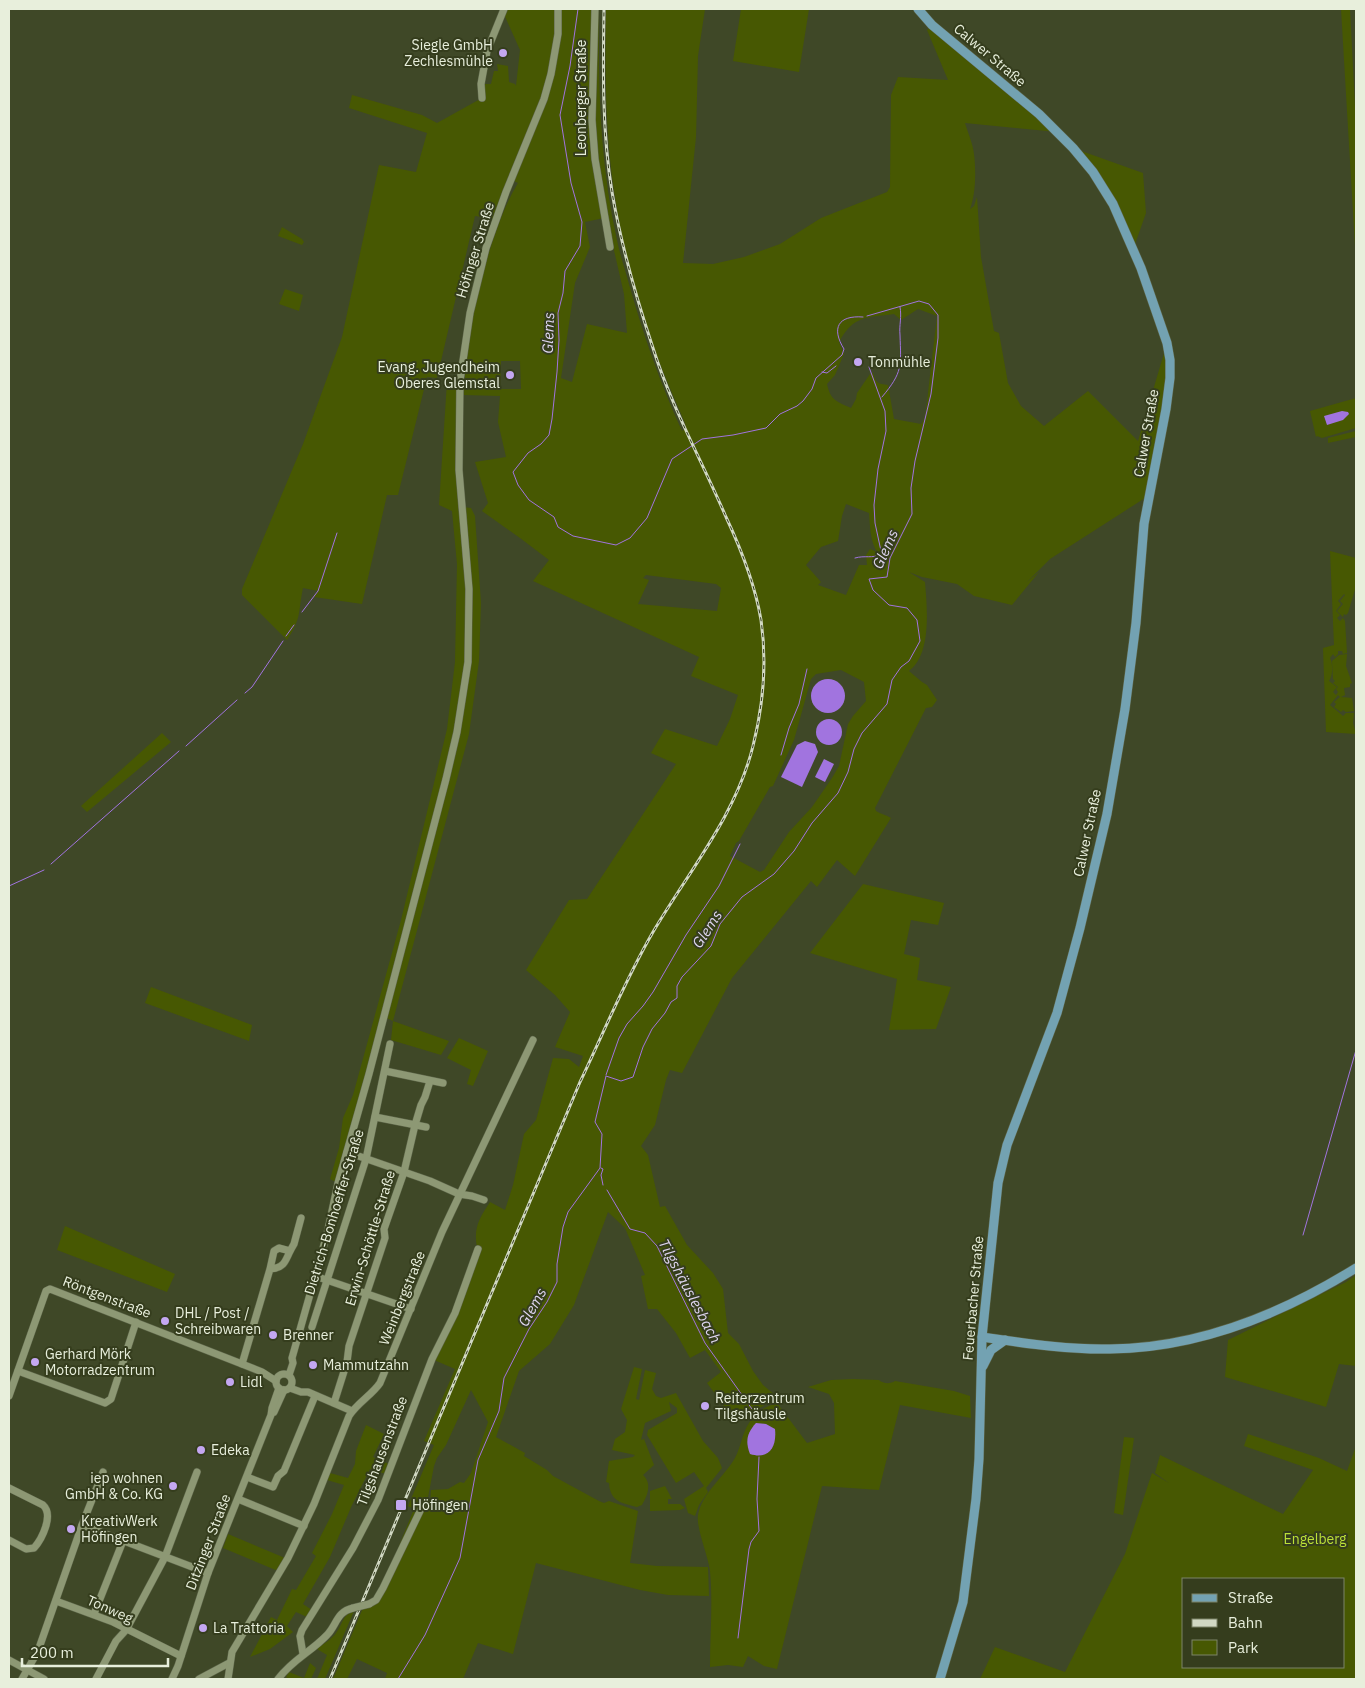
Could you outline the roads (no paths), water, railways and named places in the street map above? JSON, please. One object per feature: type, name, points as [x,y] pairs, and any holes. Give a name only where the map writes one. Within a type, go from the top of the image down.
[{"type":"main road","name":"Calwer Straße","points":[[918,9],[932,25],[1039,114],[1073,148],[1092,172],[1113,204],[1141,268],[1167,343],[1170,360],[1166,409],[1148,499],[1141,547],[1136,624],[1125,709],[1107,814],[1080,928]]},
{"type":"main road","name":"Feuerbacher Straße","points":[[940,1679],[963,1602],[977,1488],[982,1337],[998,1183],[1007,1145],[1056,1013],[1080,928]]},
{"type":"main road","points":[[982,1337],[1072,1348],[1112,1349],[1152,1346],[1194,1339],[1267,1315],[1314,1293],[1356,1268]]},
{"type":"main road","points":[[980,1371],[991,1350],[1005,1340]]},
{"type":"street","points":[[482,98],[486,51],[492,34],[501,20],[504,9]]},
{"type":"street","name":"Höfinger Straße","points":[[347,1152],[444,788],[457,732],[468,662],[469,589],[459,470],[460,381],[470,312],[486,248],[549,82],[558,34],[558,9]]},
{"type":"street","name":"Leonberger Straße","points":[[595,9],[592,120],[595,159],[610,246]]},
{"type":"street","name":"Weinbergstraße","points":[[228,1679],[232,1652],[281,1571],[304,1526],[352,1411],[374,1392],[380,1383],[442,1232],[532,1040]]},
{"type":"street","name":"Dietrich-Bonhoeffer-Straße","points":[[312,1327],[366,1159],[390,1044]]},
{"type":"street","points":[[385,1071],[443,1083]]},
{"type":"street","name":"Erwin-Schöttle-Straße","points":[[334,1403],[348,1362],[349,1346],[385,1238],[384,1229],[404,1172],[415,1125],[421,1105],[426,1097],[430,1080]]},
{"type":"street","points":[[375,1117],[426,1127]]},
{"type":"street","points":[[347,1152],[459,1194],[484,1200]]},
{"type":"street","name":"Ditzinger Straße","points":[[172,1679],[208,1573],[293,1363],[292,1358],[347,1152]]},
{"type":"street","points":[[270,1269],[278,1268],[284,1264],[296,1236],[301,1218]]},
{"type":"street","points":[[242,1364],[274,1251],[279,1248],[290,1251]]},
{"type":"street","name":"Tilgshausenstraße","points":[[303,1654],[300,1636],[302,1630],[353,1548],[378,1500],[432,1359],[455,1314],[478,1249]]},
{"type":"street","points":[[315,1276],[411,1309]]},
{"type":"street","name":"Röntgenstraße","points":[[9,1396],[46,1291],[50,1289],[284,1382]]},
{"type":"street","points":[[18,1371],[105,1403],[111,1399],[136,1322]]},
{"type":"street","points":[[284,1382],[301,1392],[308,1392],[352,1411]]},
{"type":"street","points":[[247,1477],[273,1487],[278,1476],[284,1471],[315,1396]]},
{"type":"street","points":[[22,1679],[38,1651],[82,1525],[103,1472]]},
{"type":"street","points":[[96,1679],[116,1642],[126,1630],[164,1557],[197,1472]]},
{"type":"street","points":[[9,1488],[43,1505],[48,1514],[38,1543],[34,1548],[26,1548],[9,1540]]},
{"type":"street","points":[[238,1499],[304,1526]]},
{"type":"street","points":[[278,1679],[289,1666],[328,1635],[342,1613],[376,1600],[421,1510],[425,1504],[428,1504]]},
{"type":"street","points":[[82,1525],[208,1573]]},
{"type":"street","points":[[94,1614],[124,1541]]},
{"type":"street","name":"Tonweg","points":[[56,1601],[94,1614],[181,1656]]},
{"type":"street","points":[[9,1660],[44,1679]]},
{"type":"street","points":[[200,1679],[229,1664]]},
{"type":"waterway","name":"Glems","points":[[578,9],[570,66],[560,115],[571,183],[582,222],[580,246],[565,271],[563,293],[558,313],[557,372],[549,435],[541,444],[528,453],[513,472],[518,485],[529,500],[554,517],[558,527],[573,536],[616,545],[630,538],[647,518],[672,459],[702,439],[766,428],[780,414],[797,406],[812,389],[816,378],[842,355],[844,349],[838,335],[839,324],[848,318],[863,317]]},
{"type":"waterway","name":"Glems","points":[[398,1679],[425,1635],[460,1558],[478,1460],[499,1411],[504,1378],[529,1329],[547,1302],[557,1282],[557,1264],[563,1227],[568,1212],[600,1168],[602,1134],[595,1122],[606,1076],[621,1081],[633,1077],[643,1047],[652,1029],[671,1002],[677,998],[677,986],[682,977],[711,946],[720,924],[742,897],[774,874],[794,851],[812,823],[838,793],[862,733],[887,704],[892,680],[901,667],[909,661],[920,641],[917,620],[907,608],[889,605],[873,590],[869,579],[887,577],[890,558],[912,514],[911,488],[915,461],[931,394],[938,338],[938,315],[929,304],[919,301],[867,316]]},
{"type":"waterway","points":[[882,397],[894,381],[899,368],[901,354],[900,307]]},
{"type":"waterway","points":[[822,372],[827,373],[836,366]]},
{"type":"waterway","points":[[855,558],[881,554],[875,523],[874,505],[878,469],[886,431],[885,411],[869,367]]},
{"type":"waterway","points":[[302,612],[318,591],[337,533]]},
{"type":"waterway","points":[[286,636],[294,625]]},
{"type":"waterway","points":[[245,693],[252,687],[283,641]]},
{"type":"waterway","points":[[781,755],[799,704],[807,669]]},
{"type":"waterway","points":[[186,746],[237,700]]},
{"type":"waterway","points":[[51,864],[179,751]]},
{"type":"waterway","points":[[606,1075],[619,1038],[627,1024],[653,992],[686,935],[719,886],[740,844]]},
{"type":"waterway","points":[[9,886],[44,870]]},
{"type":"waterway","points":[[1303,1235],[1356,1050]]},
{"type":"waterway","points":[[601,1168],[603,1169],[601,1175],[603,1185]]},
{"type":"waterway","name":"Tilgshäuslesbach","points":[[607,1190],[630,1229],[645,1233],[657,1246],[705,1343],[752,1409]]},
{"type":"waterway","points":[[738,1638],[749,1549],[751,1542],[759,1531],[757,1499],[759,1457]]},
{"type":"railway","points":[[330,1679],[580,1082],[643,950],[710,842],[735,796],[753,746],[759,715],[764,651],[761,620],[755,593],[737,542],[660,370],[624,251],[612,192],[606,147],[603,78],[604,9]]},
{"type":"place","name":"Siegle GmbH Zechlesmühle","points":[[503,53]]},
{"type":"place","name":"Tonmühle","points":[[858,362]]},
{"type":"place","name":"Evang. Jugendheim Oberes Glemstal","points":[[510,375]]},
{"type":"place","name":"DHL / Post / Schreibwaren","points":[[165,1321]]},
{"type":"place","name":"Brenner","points":[[273,1335]]},
{"type":"place","name":"Gerhard Mörk Motorradzentrum","points":[[35,1362]]},
{"type":"place","name":"Mammutzahn","points":[[313,1365]]},
{"type":"place","name":"Lidl","points":[[230,1382]]},
{"type":"place","name":"Reiterzentrum Tilgshäusle","points":[[705,1406]]},
{"type":"place","name":"Edeka","points":[[201,1450]]},
{"type":"place","name":"iep wohnen GmbH & Co. KG","points":[[173,1486]]},
{"type":"place","name":"Höfingen","points":[[401,1505]]},
{"type":"place","name":"KreativWerk Höfingen","points":[[71,1529]]},
{"type":"place","name":"La Trattoria","points":[[203,1628]]},
{"type":"park label","name":"Engelberg","points":[[1315,1539]]}]
